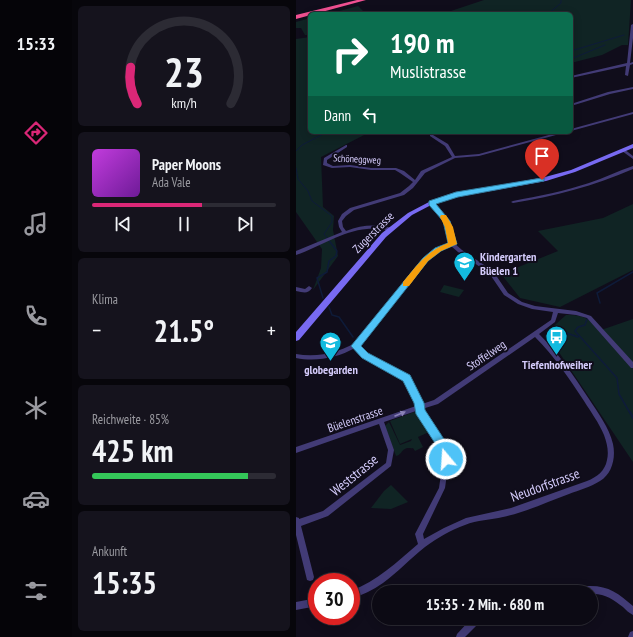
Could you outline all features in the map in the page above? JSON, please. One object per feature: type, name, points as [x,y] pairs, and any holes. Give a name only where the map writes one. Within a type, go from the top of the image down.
[{"type":"highway","points":[[318,12],[363,0]]},
{"type":"highway","points":[[326,12],[371,0]]},
{"type":"highway","points":[[296,18],[308,15]]},
{"type":"highway","points":[[296,18],[308,16]]},
{"type":"main road","name":"Zugerstrasse","points":[[296,337],[390,229],[410,214],[431,203],[456,195],[558,176],[586,167],[633,146]]},
{"type":"street","points":[[627,75],[627,64],[633,25]]},
{"type":"street","points":[[573,77],[633,63]]},
{"type":"street","points":[[573,104],[610,93],[633,88]]},
{"type":"street","points":[[573,129],[633,113]]},
{"type":"street","points":[[431,134],[430,135],[447,145],[454,157]]},
{"type":"street","points":[[345,233],[341,227],[340,221],[352,208],[402,194],[411,187],[419,175],[428,168],[454,157],[479,155],[558,134]]},
{"type":"street","name":"Schöneggweg","points":[[346,146],[325,159],[325,164],[332,167],[350,166],[371,169],[396,169],[414,182]]},
{"type":"street","points":[[624,150],[633,158]]},
{"type":"street","points":[[514,202],[548,197],[587,187],[633,167]]},
{"type":"street","points":[[431,203],[446,221],[452,244],[490,272],[506,294],[520,303],[534,308],[583,314],[589,317],[633,366]]},
{"type":"street","points":[[296,253],[345,233],[375,227],[390,229]]},
{"type":"street","points":[[296,356],[309,358],[321,356],[355,346],[362,340],[426,260],[438,250],[452,244]]},
{"type":"street","points":[[296,289],[306,291],[309,288]]},
{"type":"street","name":"Stoffelweg","points":[[419,406],[429,405],[445,396],[535,334],[553,321],[556,311]]},
{"type":"street","name":"Neudorfstrasse","points":[[360,592],[386,576],[422,545],[444,531],[463,522],[531,506],[592,482],[605,472],[611,459],[610,445],[606,431],[557,357],[535,334]]},
{"type":"street","points":[[355,346],[365,355],[407,378],[417,398],[419,411],[447,453],[442,488],[418,534],[422,545]]},
{"type":"street","name":"Büelenstrasse","points":[[296,450],[381,422],[419,406]]},
{"type":"street","name":"Weststrasse","points":[[296,522],[325,514],[389,464],[391,450],[381,422]]},
{"type":"street","points":[[296,522],[309,573]]},
{"type":"street","points":[[598,589],[615,595],[633,611]]},
{"type":"street","points":[[296,606],[308,604]]},
{"type":"street","points":[[460,637],[471,625]]},
{"type":"green space","points":[[484,0],[631,0],[628,45],[622,45],[602,55],[573,62],[573,12],[448,12]]},
{"type":"green space","points":[[358,6],[364,12],[336,12]]},
{"type":"green space","points":[[308,19],[308,35],[305,35],[301,28],[296,28],[296,22]]},
{"type":"green space","points":[[308,37],[308,134],[366,134],[321,157],[323,207],[334,216],[333,230],[338,256],[313,290],[321,268],[322,249],[296,212],[296,39]]},
{"type":"green space","points":[[633,204],[633,270],[560,307],[520,298],[501,274],[558,251],[538,231],[603,218]]},
{"type":"green space","points":[[444,285],[464,290],[459,297],[440,292]]},
{"type":"green space","points":[[566,315],[585,318],[601,330],[633,319],[633,462],[546,333]]},
{"type":"green space","points":[[414,412],[418,414],[429,432],[418,437],[423,447],[415,451],[413,448],[406,448],[396,456],[385,426],[389,422],[400,445],[411,441],[412,439],[400,444],[390,421]]},
{"type":"green space","points":[[391,485],[408,502],[391,509],[371,508],[384,491]]},
{"type":"waterway","points":[[550,12],[561,3],[561,0]]},
{"type":"waterway","points":[[573,50],[624,35]]},
{"type":"waterway","points":[[573,58],[605,45]]},
{"type":"waterway","points":[[296,151],[302,145],[323,134]]},
{"type":"waterway","points":[[296,168],[298,179],[308,191],[312,201],[332,216],[332,222],[324,234],[328,239]]},
{"type":"waterway","points":[[323,298],[317,278],[327,272],[329,261],[336,256],[337,251],[327,238]]},
{"type":"waterway","points":[[600,303],[597,293],[633,272]]},
{"type":"waterway","points":[[329,307],[332,315],[339,317],[353,337]]},
{"type":"waterway","points":[[587,319],[585,325],[578,327],[575,331],[617,378],[619,394],[630,413]]},
{"type":"waterway","points":[[555,329],[578,337]]},
{"type":"waterway","points":[[630,412],[633,418]]},
{"type":"slow traffic","points":[[406,284],[426,260],[438,250],[452,244],[449,227],[444,217]]},
{"type":"place","name":"Kindergarten Büelen 1","points":[[465,282]]},
{"type":"place","name":"Tiefenhofweiher","points":[[557,356]]},
{"type":"place","name":"globegarden","points":[[331,362]]},
{"type":"route","points":[[446,459],[447,453],[419,411],[419,403],[407,378],[365,355],[355,346],[362,340],[420,266],[438,250],[452,244],[451,234],[446,221],[431,203],[456,195],[542,180]]}]
